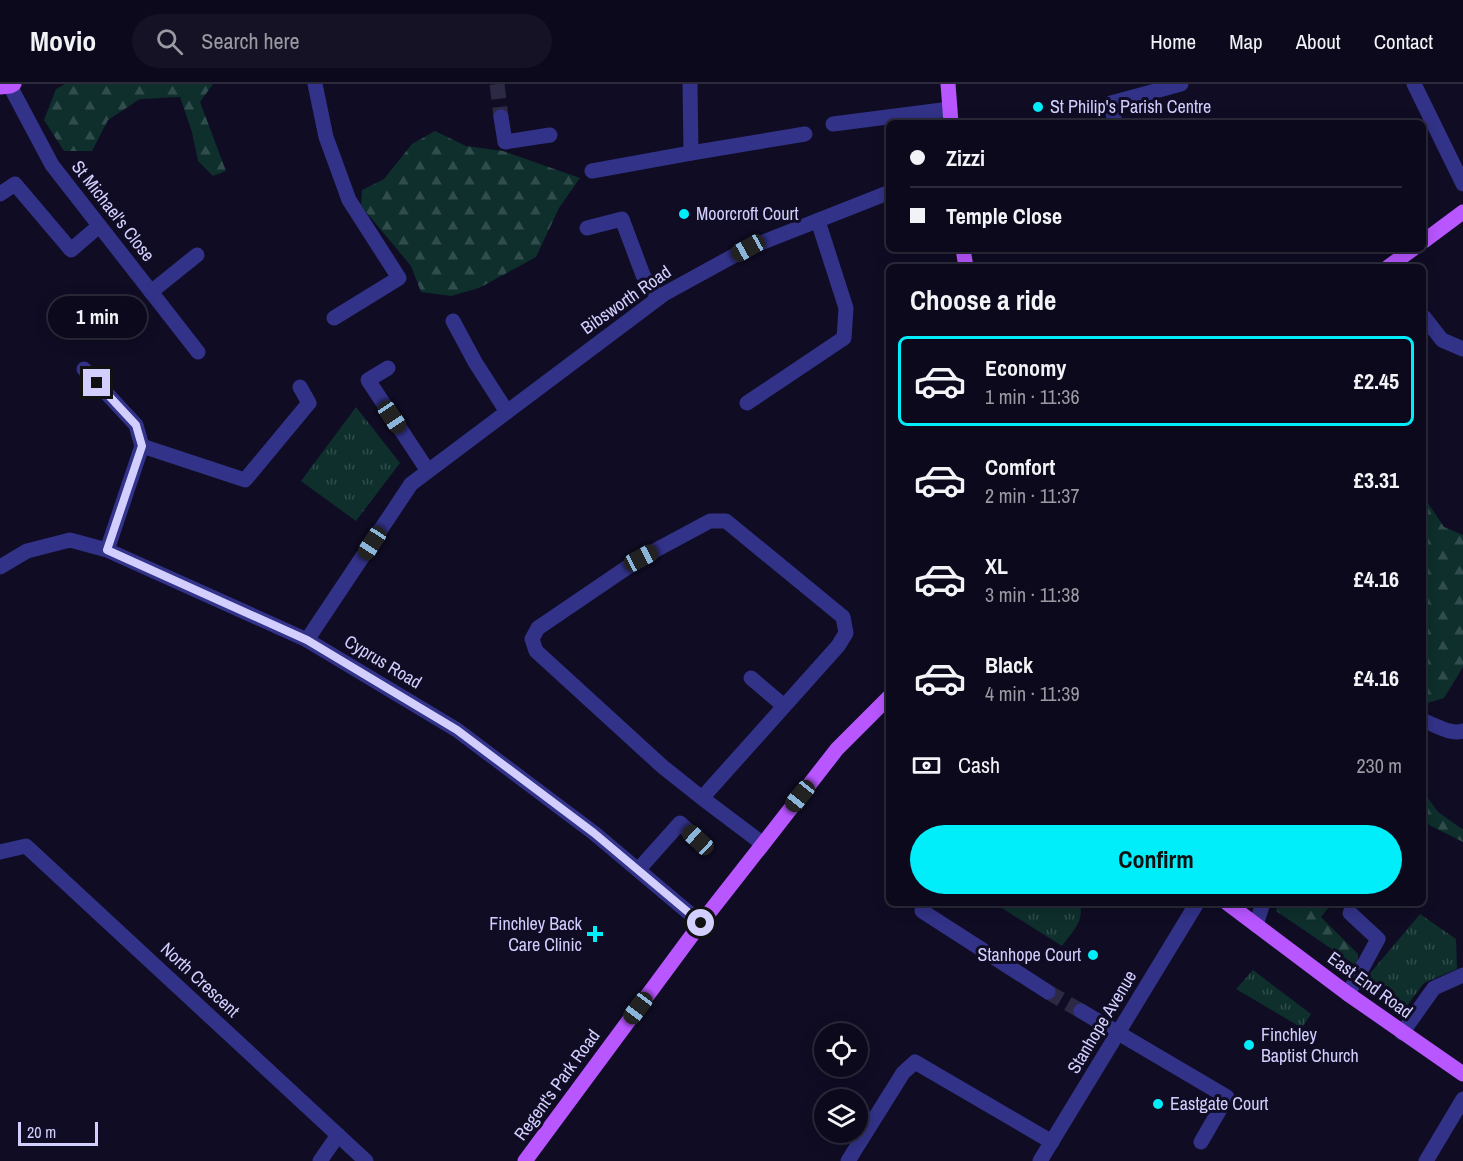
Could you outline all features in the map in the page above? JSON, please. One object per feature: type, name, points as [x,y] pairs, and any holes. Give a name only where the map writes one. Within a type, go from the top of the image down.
[{"type":"main road","points":[[948,84],[950,116]]},
{"type":"main road","points":[[1426,240],[1463,213]]},
{"type":"main road","points":[[1392,264],[1409,252]]},
{"type":"main road","name":"Regent's Park Road","points":[[525,1161],[701,923],[837,749],[886,700]]},
{"type":"main road","name":"East End Road","points":[[1231,906],[1348,994],[1463,1074]]},
{"type":"street","points":[[315,84],[326,137],[349,200],[399,278],[334,318]]},
{"type":"street","points":[[690,84],[691,153]]},
{"type":"street","points":[[1114,120],[1111,103],[1181,84]]},
{"type":"street","points":[[1414,84],[1463,184]]},
{"type":"street","name":"St Michael's Close","points":[[8,86],[52,165],[198,352]]},
{"type":"street","points":[[892,120],[950,116]]},
{"type":"street","points":[[501,117],[505,142],[550,135]]},
{"type":"street","points":[[833,124],[886,120]]},
{"type":"street","points":[[592,171],[805,134]]},
{"type":"street","points":[[0,194],[15,184],[70,250],[99,226]]},
{"type":"street","name":"Bibsworth Road","points":[[307,640],[411,484],[658,298],[748,248],[886,194]]},
{"type":"street","points":[[587,228],[622,219],[643,275],[658,298]]},
{"type":"street","points":[[747,403],[844,338],[846,308],[818,221]]},
{"type":"street","points":[[151,292],[197,255]]},
{"type":"street","points":[[1426,320],[1442,340],[1463,349]]},
{"type":"street","points":[[453,321],[475,362],[507,412]]},
{"type":"street","points":[[388,368],[368,380],[428,471]]},
{"type":"street","points":[[84,369],[136,425],[142,446],[107,550]]},
{"type":"street","points":[[142,446],[245,480],[309,403],[300,387]]},
{"type":"street","points":[[702,798],[838,646],[846,633],[843,616],[726,521],[710,521],[641,558],[538,628],[532,639],[536,651],[663,767],[702,798],[763,844]]},
{"type":"street","name":"Cyprus Road","points":[[0,567],[27,551],[70,540],[107,550],[307,640],[457,730],[594,833],[701,923]]},
{"type":"street","points":[[751,678],[784,706]]},
{"type":"street","points":[[1426,723],[1446,730],[1458,732],[1463,730]]},
{"type":"street","points":[[638,870],[680,823],[698,840]]},
{"type":"street","name":"North Crescent","points":[[2,847],[26,846],[366,1161]]},
{"type":"street","name":"Stanhope Avenue","points":[[1040,1161],[1195,906]]},
{"type":"street","points":[[1256,925],[1262,906]]},
{"type":"street","points":[[922,910],[1048,992]]},
{"type":"street","points":[[1348,994],[1378,939],[1350,913]]},
{"type":"street","points":[[1402,1033],[1434,988],[1463,975]]},
{"type":"street","points":[[1081,1011],[1227,1097],[1202,1142]]},
{"type":"street","points":[[848,1161],[903,1073],[915,1062],[1052,1142]]},
{"type":"street","points":[[1426,1161],[1463,1099]]},
{"type":"street","points":[[320,1161],[338,1135]]},
{"type":"green space","points":[[65,84],[213,84],[200,102],[226,171],[213,176],[198,161],[192,132],[180,97],[140,99],[108,120],[92,151],[64,151],[44,120],[56,89]]},
{"type":"green space","points":[[435,131],[466,146],[503,151],[580,178],[559,208],[536,257],[479,288],[451,296],[421,292],[411,266],[361,206],[362,190],[384,179],[412,144]]},
{"type":"green space","points":[[356,407],[400,463],[356,521],[301,481]]},
{"type":"green space","points":[[1426,502],[1444,527],[1463,535],[1463,667],[1444,698],[1426,703],[1426,613],[1428,581],[1426,578]]},
{"type":"green space","points":[[1426,795],[1438,812],[1463,829],[1463,842],[1429,825],[1426,816]]},
{"type":"green space","points":[[999,906],[1080,906],[1081,915],[1077,926],[1062,946]]},
{"type":"green space","points":[[1277,906],[1330,906],[1321,917],[1358,954],[1358,967],[1276,911]]},
{"type":"green space","points":[[1420,914],[1456,939],[1457,969],[1424,983],[1406,1007],[1367,977]]},
{"type":"green space","points":[[1253,970],[1311,1014],[1302,1028],[1236,989]]},
{"type":"tunnel","points":[[497,84],[501,117]]},
{"type":"tunnel","points":[[1048,992],[1081,1011]]},
{"type":"place","name":"St Philip's Parish Centre","points":[[1038,107]]},
{"type":"place","name":"Moorcroft Court","points":[[684,214]]},
{"type":"place","name":"Finchley Back Care Clinic","points":[[595,934]]},
{"type":"place","name":"Stanhope Court","points":[[1093,955]]},
{"type":"place","name":"Finchley Baptist Church","points":[[1249,1045]]},
{"type":"place","name":"Eastgate Court","points":[[1158,1104]]},
{"type":"route","points":[[97,383],[136,425],[142,446],[107,550],[307,640],[457,730],[594,833],[701,923]]}]
